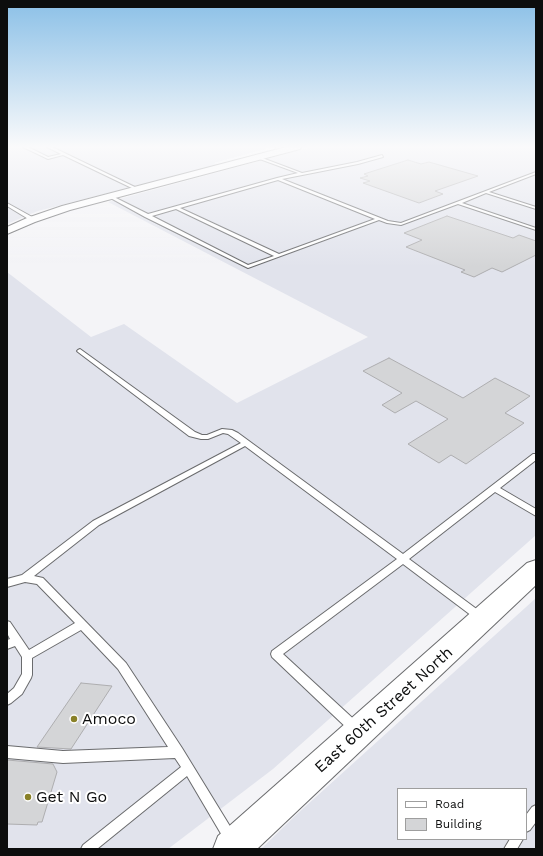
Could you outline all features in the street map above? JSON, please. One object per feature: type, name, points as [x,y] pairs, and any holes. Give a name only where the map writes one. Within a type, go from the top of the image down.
[{"type":"main road","name":"East 60th Street North","points":[[235,848],[536,570]]},
{"type":"street","points":[[7,231],[32,219],[66,208],[145,187]]},
{"type":"lane","points":[[133,187],[137,189]]},
{"type":"lane","points":[[147,216],[250,187]]},
{"type":"lane","points":[[298,187],[379,219],[396,223],[408,222],[499,187]]},
{"type":"lane","points":[[485,192],[536,208]]},
{"type":"lane","points":[[110,196],[248,268],[379,219]]},
{"type":"lane","points":[[458,202],[536,229]]},
{"type":"lane","points":[[7,204],[32,219]]},
{"type":"lane","points":[[177,208],[279,256]]},
{"type":"lane","points":[[80,351],[192,434],[201,437],[222,431],[230,432],[483,619]]},
{"type":"lane","points":[[7,583],[25,578],[96,523],[246,443]]},
{"type":"lane","points":[[359,732],[276,654],[403,559],[536,456]]},
{"type":"lane","points":[[495,488],[536,513]]},
{"type":"lane","points":[[25,578],[40,581],[122,666],[188,768],[235,848]]},
{"type":"lane","points":[[27,656],[82,624]]},
{"type":"lane","points":[[7,625],[27,656],[27,675],[18,691],[7,700]]},
{"type":"lane","points":[[7,645],[17,640]]},
{"type":"lane","points":[[7,752],[63,756],[178,752]]},
{"type":"lane","points":[[87,849],[188,768]]},
{"type":"lane","points":[[527,824],[536,811]]},
{"type":"lane","points":[[510,849],[516,840]]},
{"type":"shaded area","points":[[7,187],[132,187],[38,211],[7,224]]},
{"type":"shaded area","points":[[164,187],[536,187],[536,535],[273,769],[168,849],[7,849],[7,272],[91,337],[124,324],[237,403],[368,337],[108,202]]},
{"type":"shaded area","points":[[536,598],[536,849],[261,849],[296,815]]},
{"type":"building","points":[[374,187],[447,187],[435,191],[443,194],[419,203]]},
{"type":"building","points":[[447,216],[513,238],[519,235],[536,241],[536,255],[502,272],[492,268],[474,277],[461,272],[465,270],[406,247],[422,240],[404,233]]},
{"type":"building","points":[[389,358],[463,398],[495,378],[530,396],[505,413],[524,423],[466,464],[451,455],[439,463],[408,444],[448,419],[416,401],[395,413],[382,405],[402,393],[363,371]]},
{"type":"building","name":"Amoco","points":[[81,683],[112,686],[71,749],[37,747]]},
{"type":"building","name":"Get N Go","points":[[7,760],[53,764],[57,772],[42,822],[38,822],[37,825],[7,824]]},
{"type":"place","name":"Amoco","points":[[74,719]]},
{"type":"place","name":"Get N Go","points":[[28,797]]}]
